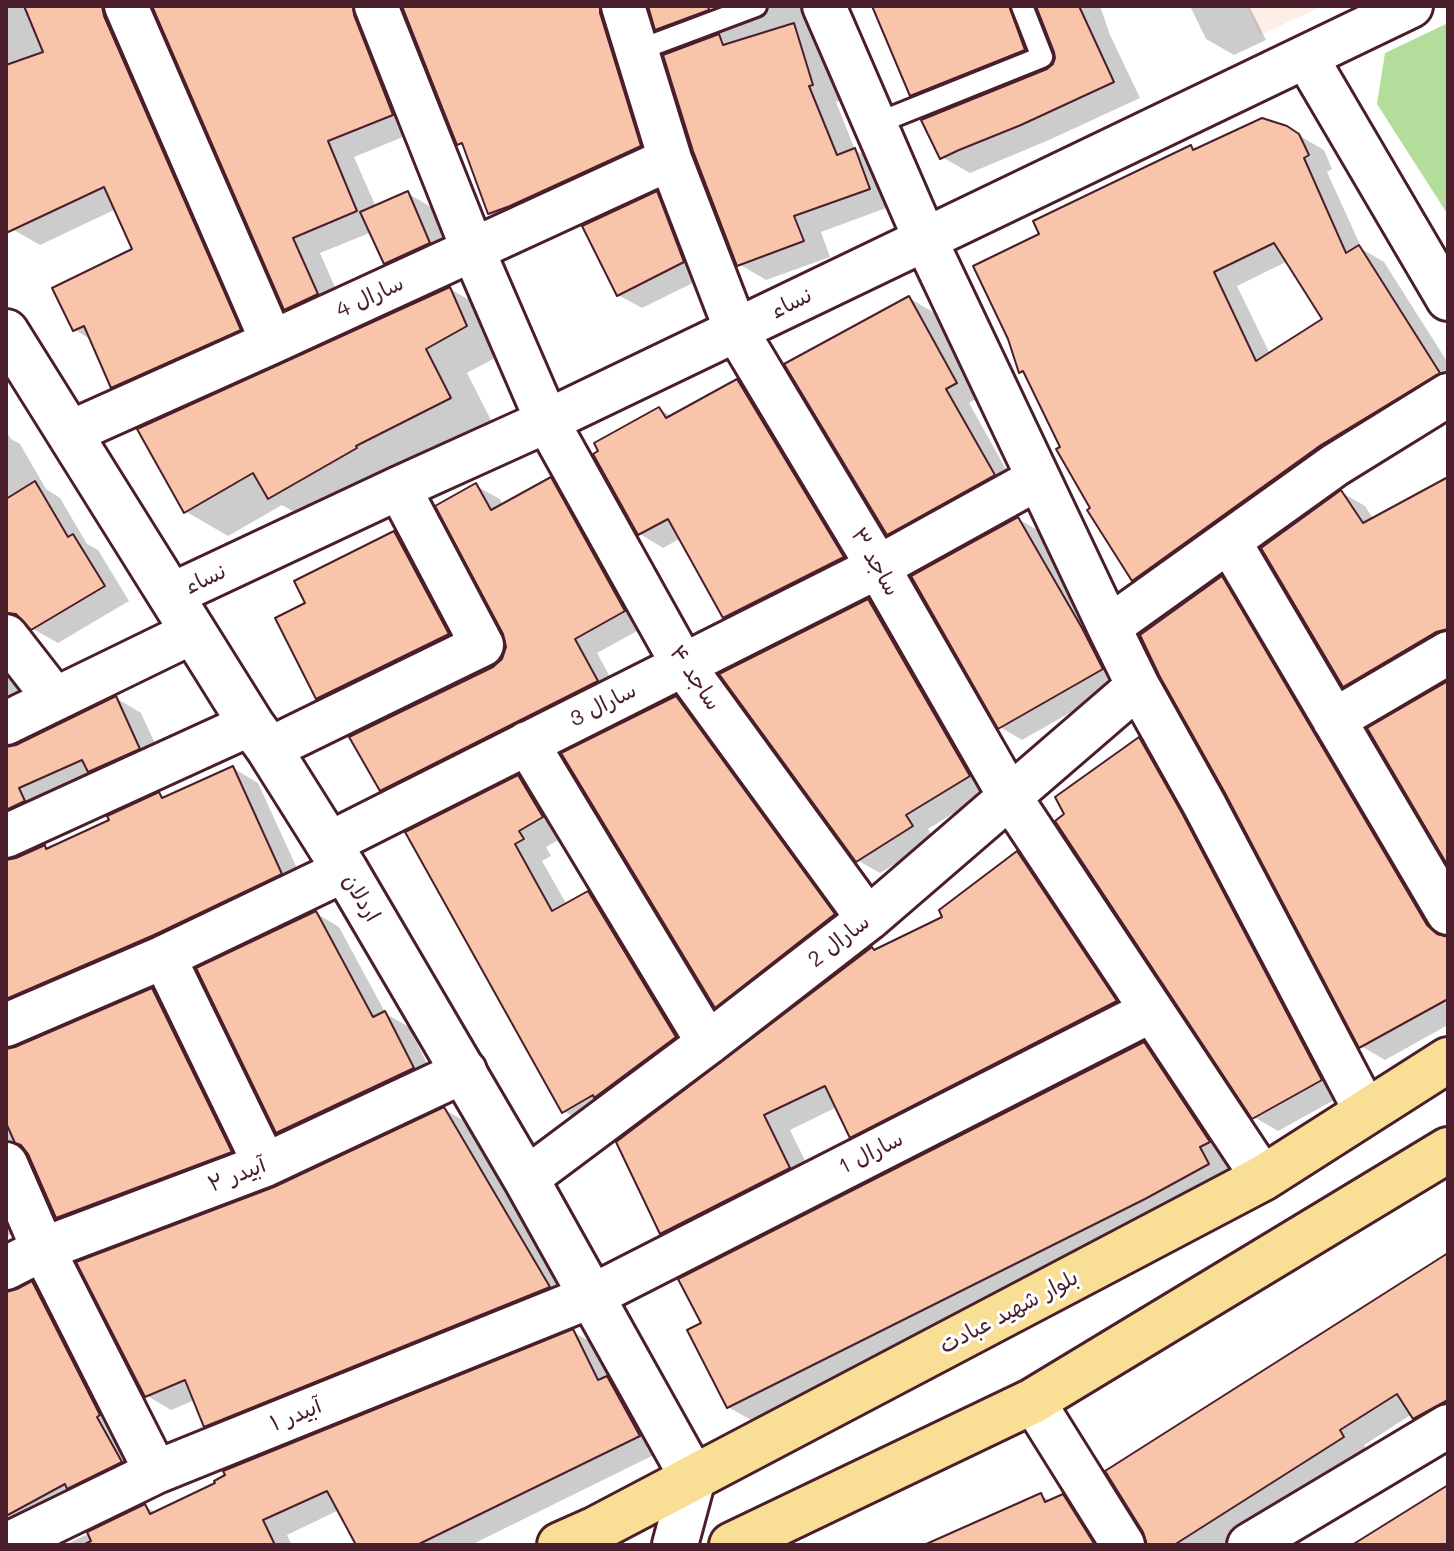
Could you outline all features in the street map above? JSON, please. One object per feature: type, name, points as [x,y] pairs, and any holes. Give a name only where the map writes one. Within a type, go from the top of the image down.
[{"type":"main road","name":"بلوار شهید عبادت","points":[[560,1545],[596,1529],[1263,1178],[1448,1060]]},
{"type":"main road","points":[[732,1545],[1033,1401],[1448,1150]]},
{"type":"street","points":[[126,6],[272,342]]},
{"type":"street","name":"ساجد ۴","points":[[376,6],[473,250],[547,421],[683,665],[868,919]]},
{"type":"street","name":"ساجد ۳","points":[[623,6],[670,159],[736,330],[878,567],[1010,797],[1263,1178]]},
{"type":"street","points":[[824,6],[925,239],[1109,627],[1366,1112]]},
{"type":"street","name":"نساء","points":[[171,595],[547,421],[1411,6]]},
{"type":"street","points":[[1306,57],[1448,299]]},
{"type":"street","name":"سارال 4","points":[[69,433],[670,159]]},
{"type":"street","name":"اردلان","points":[[6,332],[336,857],[465,1071],[693,1478]]},
{"type":"street","points":[[1109,627],[1335,465],[1448,395]]},
{"type":"street","name":"سارال 3","points":[[6,1025],[164,957],[527,743],[878,567],[1037,479]]},
{"type":"street","points":[[6,836],[260,737],[482,645],[399,488]]},
{"type":"street","points":[[1229,541],[1448,913]]},
{"type":"street","points":[[6,723],[193,632]]},
{"type":"street","points":[[6,636],[55,699]]},
{"type":"street","points":[[1334,720],[1448,653]]},
{"type":"street","name":"سارال 2","points":[[526,1179],[868,919],[1138,686]]},
{"type":"street","points":[[527,743],[708,1043]]},
{"type":"street","points":[[164,957],[265,1165]]},
{"type":"street","name":"سارال 1","points":[[592,1296],[1151,1011]]},
{"type":"street","name":"آبیدر ۲","points":[[6,1268],[43,1249],[265,1165],[465,1071]]},
{"type":"street","points":[[6,1164],[43,1249],[156,1472]]},
{"type":"street","name":"آبیدر ۱","points":[[6,1545],[156,1472],[592,1296]]},
{"type":"street","points":[[1033,1401],[1123,1545]]},
{"type":"street","points":[[1249,1545],[1448,1426]]},
{"type":"street","points":[[675,1545],[693,1478]]},
{"type":"lane","points":[[636,51],[756,6]]},
{"type":"lane","points":[[875,124],[1042,57],[1022,6]]},
{"type":"shaded area","points":[[1247,6],[1323,6],[1260,35]]},
{"type":"green space","points":[[1448,23],[1448,215],[1377,104],[1385,53]]},
{"type":"building","points":[[24,6],[102,6],[241,330],[111,388],[84,326],[73,331],[52,288],[132,249],[104,187],[6,233],[6,65],[43,52]]},
{"type":"building","points":[[152,6],[353,6],[393,115],[328,141],[357,211],[293,238],[318,294],[284,310]]},
{"type":"building","points":[[402,6],[600,6],[641,146],[488,214],[462,143],[457,145]]},
{"type":"building","points":[[648,6],[708,6],[709,10],[655,30]]},
{"type":"building","points":[[872,6],[1009,6],[1025,50],[910,96]]},
{"type":"building","points":[[1036,6],[1079,6],[1114,82],[940,159],[921,120],[1053,64],[1054,52]]},
{"type":"building","points":[[794,23],[813,85],[809,86],[837,155],[855,148],[870,189],[794,216],[804,241],[737,266],[693,151],[663,55],[719,34],[723,45]]},
{"type":"building","points":[[1262,118],[1287,126],[1299,134],[1309,155],[1304,158],[1346,253],[1359,245],[1440,373],[1321,445],[1132,581],[1087,510],[1090,508],[1056,449],[1060,447],[1023,371],[1019,373],[1008,339],[973,266],[1039,234],[1033,221],[1191,145],[1193,150]],"holes":[[[1274,243],[1322,319],[1256,361],[1214,272]]]},
{"type":"building","points":[[408,191],[430,243],[384,264],[360,212]]},
{"type":"building","points":[[657,191],[684,262],[617,296],[582,226]]},
{"type":"building","points":[[450,287],[467,326],[426,349],[451,398],[356,446],[268,499],[253,473],[184,513],[137,429]]},
{"type":"building","points":[[909,296],[957,383],[946,389],[995,475],[887,535],[784,364]]},
{"type":"building","points":[[737,379],[844,557],[723,618],[668,519],[638,535],[593,454],[598,451],[594,443],[659,407],[666,418]]},
{"type":"building","points":[[551,477],[625,611],[575,639],[598,681],[380,791],[349,737],[493,667],[502,659],[506,647],[503,634],[435,506],[476,483],[491,510]]},
{"type":"building","points":[[1448,477],[1448,629],[1436,632],[1343,687],[1261,548],[1341,490],[1363,523]]},
{"type":"building","points":[[35,481],[68,537],[73,534],[105,586],[31,630],[16,614],[6,613],[6,499]]},
{"type":"building","points":[[1018,517],[1103,669],[998,729],[911,576]]},
{"type":"building","points":[[394,531],[449,634],[316,699],[275,618],[305,603],[294,581]]},
{"type":"building","points":[[1222,576],[1427,925],[1437,934],[1448,937],[1448,999],[1359,1048],[1140,635]]},
{"type":"building","points":[[868,599],[970,776],[906,815],[913,826],[856,862],[719,674]]},
{"type":"building","points":[[1448,681],[1448,866],[1367,728]]},
{"type":"building","points":[[116,696],[140,749],[88,772],[82,760],[19,788],[25,801],[6,810],[6,747]]},
{"type":"building","points":[[676,696],[835,914],[715,1008],[561,753]]},
{"type":"building","points":[[1139,737],[1322,1080],[1252,1119],[1055,821],[1064,814],[1055,797]]},
{"type":"building","points":[[233,766],[282,874],[154,935],[6,999],[6,860],[45,845],[46,849],[109,820],[107,816],[159,792],[162,798]]},
{"type":"building","points":[[518,775],[543,817],[519,831],[524,839],[515,844],[552,911],[588,891],[676,1037],[594,1098],[593,1095],[562,1113],[405,832]]},
{"type":"building","points":[[1017,851],[1117,1001],[850,1138],[825,1086],[764,1115],[790,1168],[660,1234],[616,1142],[872,947],[874,950],[942,917],[939,910]]},
{"type":"building","points":[[316,911],[373,1017],[385,1011],[414,1068],[276,1133],[196,968]]},
{"type":"building","points":[[152,988],[232,1152],[56,1218],[28,1154],[15,1143],[6,1123],[6,1049]]},
{"type":"building","points":[[1144,1042],[1210,1142],[1200,1147],[1209,1164],[727,1408],[687,1330],[701,1323],[678,1279]]},
{"type":"building","points":[[444,1107],[550,1287],[204,1427],[185,1380],[145,1397],[76,1262],[274,1187]]},
{"type":"building","points":[[1448,1253],[1448,1400],[1413,1419],[1397,1394],[1340,1430],[1344,1437],[1174,1545],[1147,1545],[1143,1532],[1105,1471]]},
{"type":"building","points":[[32,1281],[122,1462],[67,1489],[65,1484],[6,1516],[6,1292]]},
{"type":"building","points":[[573,1329],[598,1380],[607,1376],[640,1436],[417,1545],[356,1545],[327,1491],[263,1520],[275,1545],[83,1545],[91,1541],[87,1532],[145,1504],[150,1514],[215,1483],[225,1475],[223,1471]]},
{"type":"building","points":[[1448,1485],[1448,1545],[1352,1545]]},
{"type":"building","points":[[1041,1493],[1045,1502],[1063,1494],[1095,1545],[924,1545]]}]
